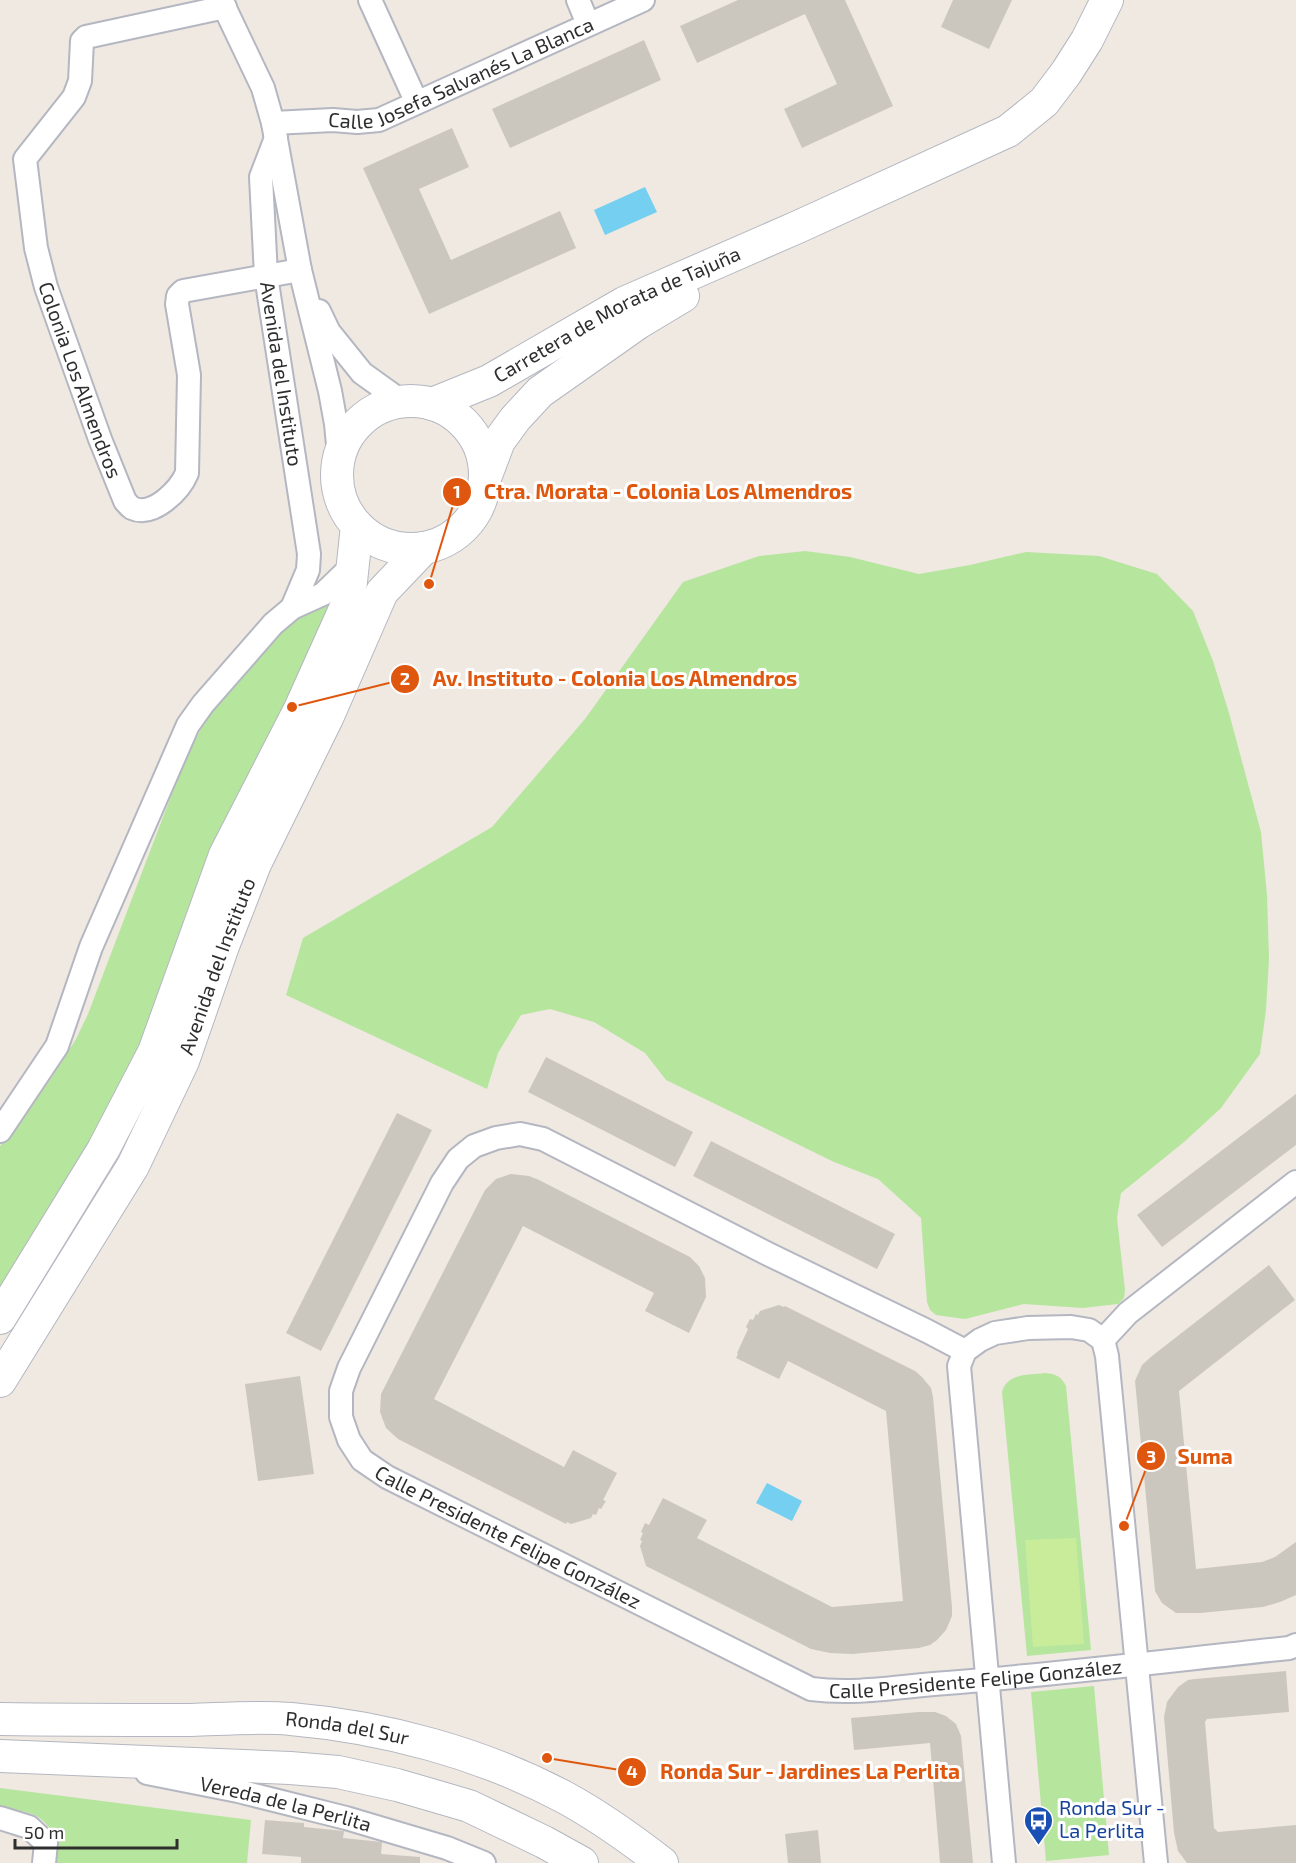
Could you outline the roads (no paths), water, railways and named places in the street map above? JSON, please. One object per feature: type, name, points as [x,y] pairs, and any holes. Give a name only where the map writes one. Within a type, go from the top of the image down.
[{"type":"main road","name":"Carretera de Morata de Tajuña","points":[[432,404],[489,381],[624,303],[1008,131],[1044,102],[1066,74],[1087,40],[1107,0]]},
{"type":"main road","name":"Carretera de Morata de Tajuña","points":[[485,478],[499,441],[514,419],[540,392],[638,322],[800,226]]},
{"type":"main road","points":[[401,401],[432,404],[451,412],[469,429],[482,454],[485,478],[477,508],[464,527],[444,541],[424,548],[408,549],[389,545],[372,538],[357,526],[343,504],[337,482],[339,455],[352,429],[374,410],[401,401]]},
{"type":"main road","name":"Avenida del Instituto","points":[[0,1318],[102,1150],[154,1052],[225,855],[300,709],[349,600],[357,526]]},
{"type":"main road","name":"Avenida del Instituto","points":[[0,1381],[133,1166],[183,1061],[223,946],[255,864],[327,718],[382,592],[424,548]]},
{"type":"main road","name":"Ronda del Sur","points":[[0,1719],[82,1721],[289,1719],[340,1725],[408,1739],[488,1762],[564,1797],[619,1830],[662,1863]]},
{"type":"main road","points":[[0,1756],[338,1772],[397,1785],[469,1806],[582,1863]]},
{"type":"street","points":[[370,0],[416,102]]},
{"type":"street","points":[[578,0],[588,24]]},
{"type":"street","name":"Calle Josefa Salvanés La Blanca","points":[[274,130],[333,120],[357,122],[379,120],[643,0]]},
{"type":"street","name":"Avenida del Instituto","points":[[223,4],[263,88],[274,130],[300,270],[330,391],[339,455]]},
{"type":"street","name":"Colonia Los Almendros","points":[[223,4],[86,37],[82,41],[80,81],[74,97],[25,159],[36,248],[46,287],[100,439],[125,501],[132,508],[145,509],[161,503],[183,483],[187,473],[189,375],[177,304],[178,296],[183,291],[300,270]]},
{"type":"street","name":"Avenida del Instituto","points":[[274,130],[261,177],[266,276],[309,554],[308,570],[292,608]]},
{"type":"street","name":"Avenida del Instituto","points":[[300,270],[329,332],[362,373],[401,401]]},
{"type":"street","name":"Avenida del Instituto","points":[[0,1131],[57,1046],[91,947],[188,725],[203,704],[273,624],[292,608],[323,594],[352,566]]},
{"type":"street","name":"Calle Presidente Felipe González","points":[[965,1351],[543,1139],[520,1134],[496,1138],[474,1146],[458,1160],[442,1183],[349,1368],[341,1391],[341,1417],[349,1440],[362,1460],[387,1477],[811,1689],[834,1692],[859,1691],[987,1680],[1288,1648],[1296,1645]]},
{"type":"street","points":[[1103,1340],[1128,1313],[1296,1182]]},
{"type":"street","points":[[1004,1863],[959,1366],[965,1351],[994,1333],[1028,1328],[1071,1327],[1089,1330],[1103,1340],[1109,1378],[1138,1664],[1156,1863]]},
{"type":"street","name":"Vereda de la Perlita","points":[[84,1760],[238,1791],[346,1818],[447,1848],[484,1863]]},
{"type":"street","points":[[0,1818],[30,1827],[46,1842],[44,1863]]},
{"type":"water","points":[[645,187],[657,212],[605,235],[594,210]]},
{"type":"water","points":[[767,1483],[802,1501],[792,1521],[756,1503]]},
{"type":"place","name":"Ctra. Morata - Colonia Los Almendros","points":[[429,584]]},
{"type":"place","name":"Av. Instituto - Colonia Los Almendros","points":[[292,707]]},
{"type":"place","name":"Suma","points":[[1124,1526]]},
{"type":"place","name":"Ronda Sur - Jardines La Perlita","points":[[547,1758]]},
{"type":"place","name":"Ronda Sur - La Perlita","points":[[1038,1846]]}]
